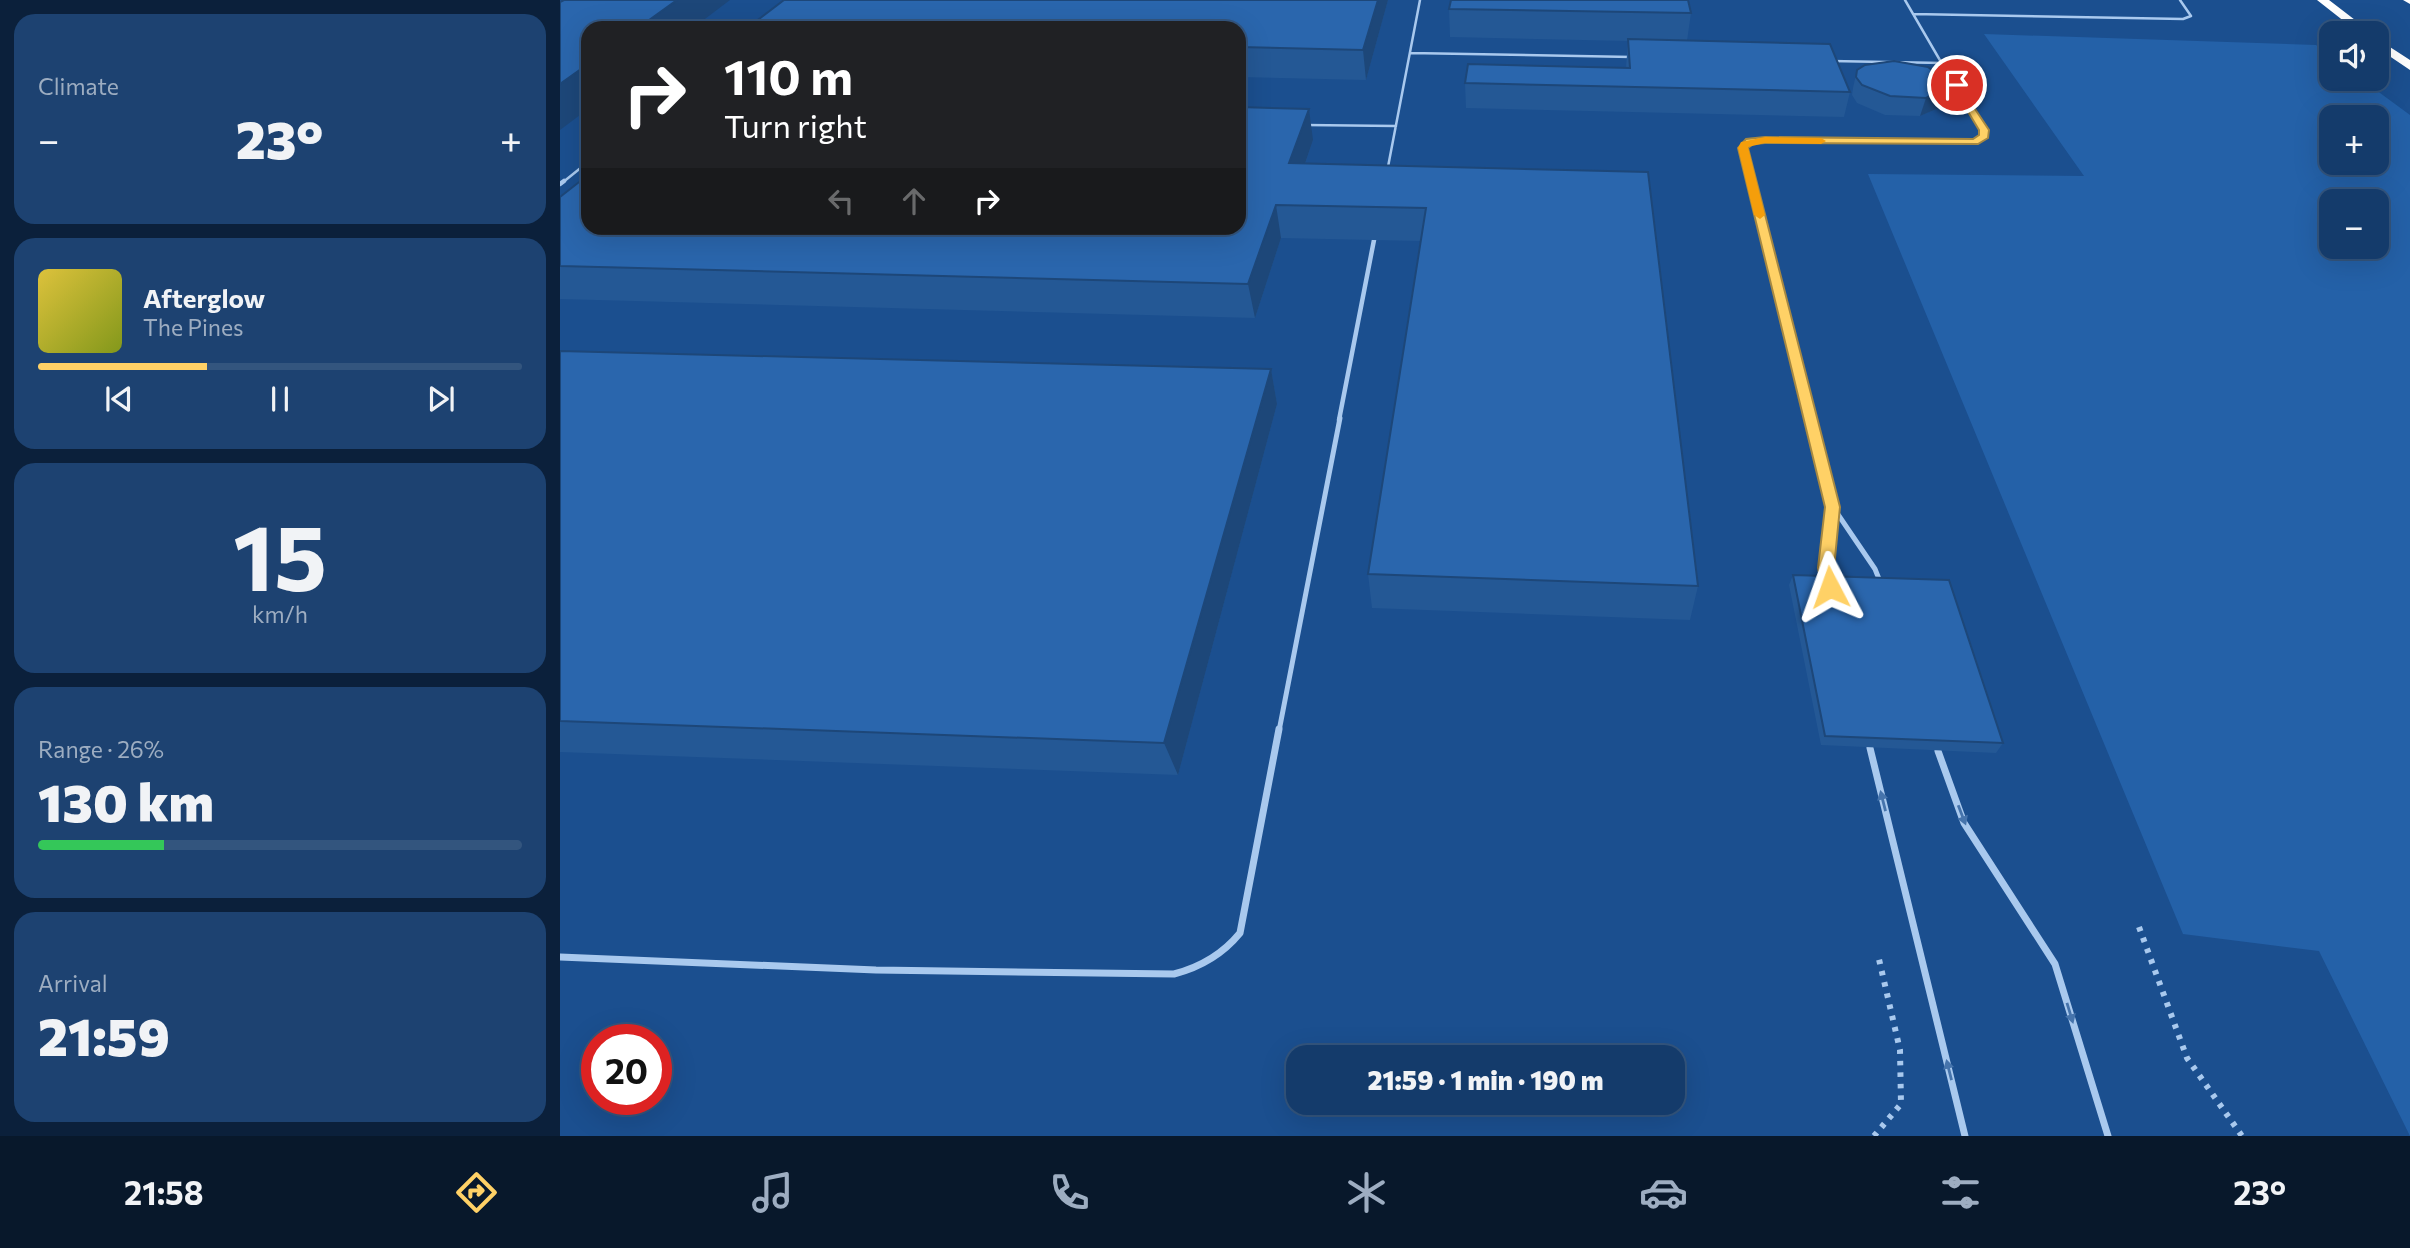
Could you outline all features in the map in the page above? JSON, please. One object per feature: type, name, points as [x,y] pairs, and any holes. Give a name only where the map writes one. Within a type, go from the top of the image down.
[{"type":"highway","points":[[2322,0],[2350,21]]},
{"type":"highway","points":[[2389,51],[2410,66]]},
{"type":"lane","points":[[1386,174],[1420,0]]},
{"type":"lane","points":[[1882,589],[1875,569],[1833,507],[1743,148],[1750,141],[1765,140],[1975,142],[1984,136],[1984,130],[1905,0]]},
{"type":"lane","points":[[1913,14],[2183,19],[2190,16],[2191,12],[2180,0]]},
{"type":"lane","points":[[1410,53],[1642,57]]},
{"type":"lane","points":[[1820,61],[1943,63]]},
{"type":"lane","points":[[1304,125],[1396,126]]},
{"type":"lane","points":[[560,184],[581,168]]},
{"type":"lane","points":[[560,957],[876,970],[1174,974],[1200,967],[1228,950],[1240,933],[1374,240]]},
{"type":"lane","points":[[1830,587],[1826,568],[1833,507]]},
{"type":"lane","points":[[1870,747],[1965,1136]]},
{"type":"lane","points":[[1938,751],[1964,823],[2055,964],[2108,1136]]},
{"type":"path","points":[[2139,927],[2188,1058],[2242,1136]]},
{"type":"path","points":[[1874,1136],[1900,1104],[1900,1050],[1878,956]]},
{"type":"shaded area","points":[[1984,34],[2316,45],[2319,47],[2319,91],[2377,91],[2410,115],[2410,1136],[2319,951],[2183,934],[1868,174],[2084,176]]},
{"type":"building","points":[[677,0],[648,21],[581,21],[581,69],[560,84],[560,2]]},
{"type":"building","points":[[784,0],[1378,0],[1363,50],[1246,47],[1246,21],[756,21]]},
{"type":"building","points":[[1451,0],[1688,0],[1691,13],[1449,9]]},
{"type":"building","points":[[1628,39],[1830,44],[1850,92],[1465,83],[1468,64],[1630,68]]},
{"type":"building","points":[[1894,61],[1928,67],[1946,81],[1946,89],[1926,98],[1890,96],[1862,85],[1856,77],[1857,70],[1865,65]]},
{"type":"building","points":[[1246,107],[1309,109],[1289,163],[1648,172],[1698,586],[1368,574],[1426,208],[1276,205],[1248,284],[560,266],[560,197],[581,180],[581,235],[1246,235]]},
{"type":"building","points":[[560,351],[1271,369],[1164,743],[560,721]]},
{"type":"building","points":[[1793,575],[1949,580],[2003,743],[1825,736]]},
{"type":"slow traffic","points":[[1760,215],[1743,148],[1745,145],[1750,141],[1765,140],[1821,141]]},
{"type":"route","points":[[1830,587],[1826,568],[1833,507],[1743,148],[1750,141],[1765,140],[1975,142],[1984,136],[1984,130],[1957,85]]}]
